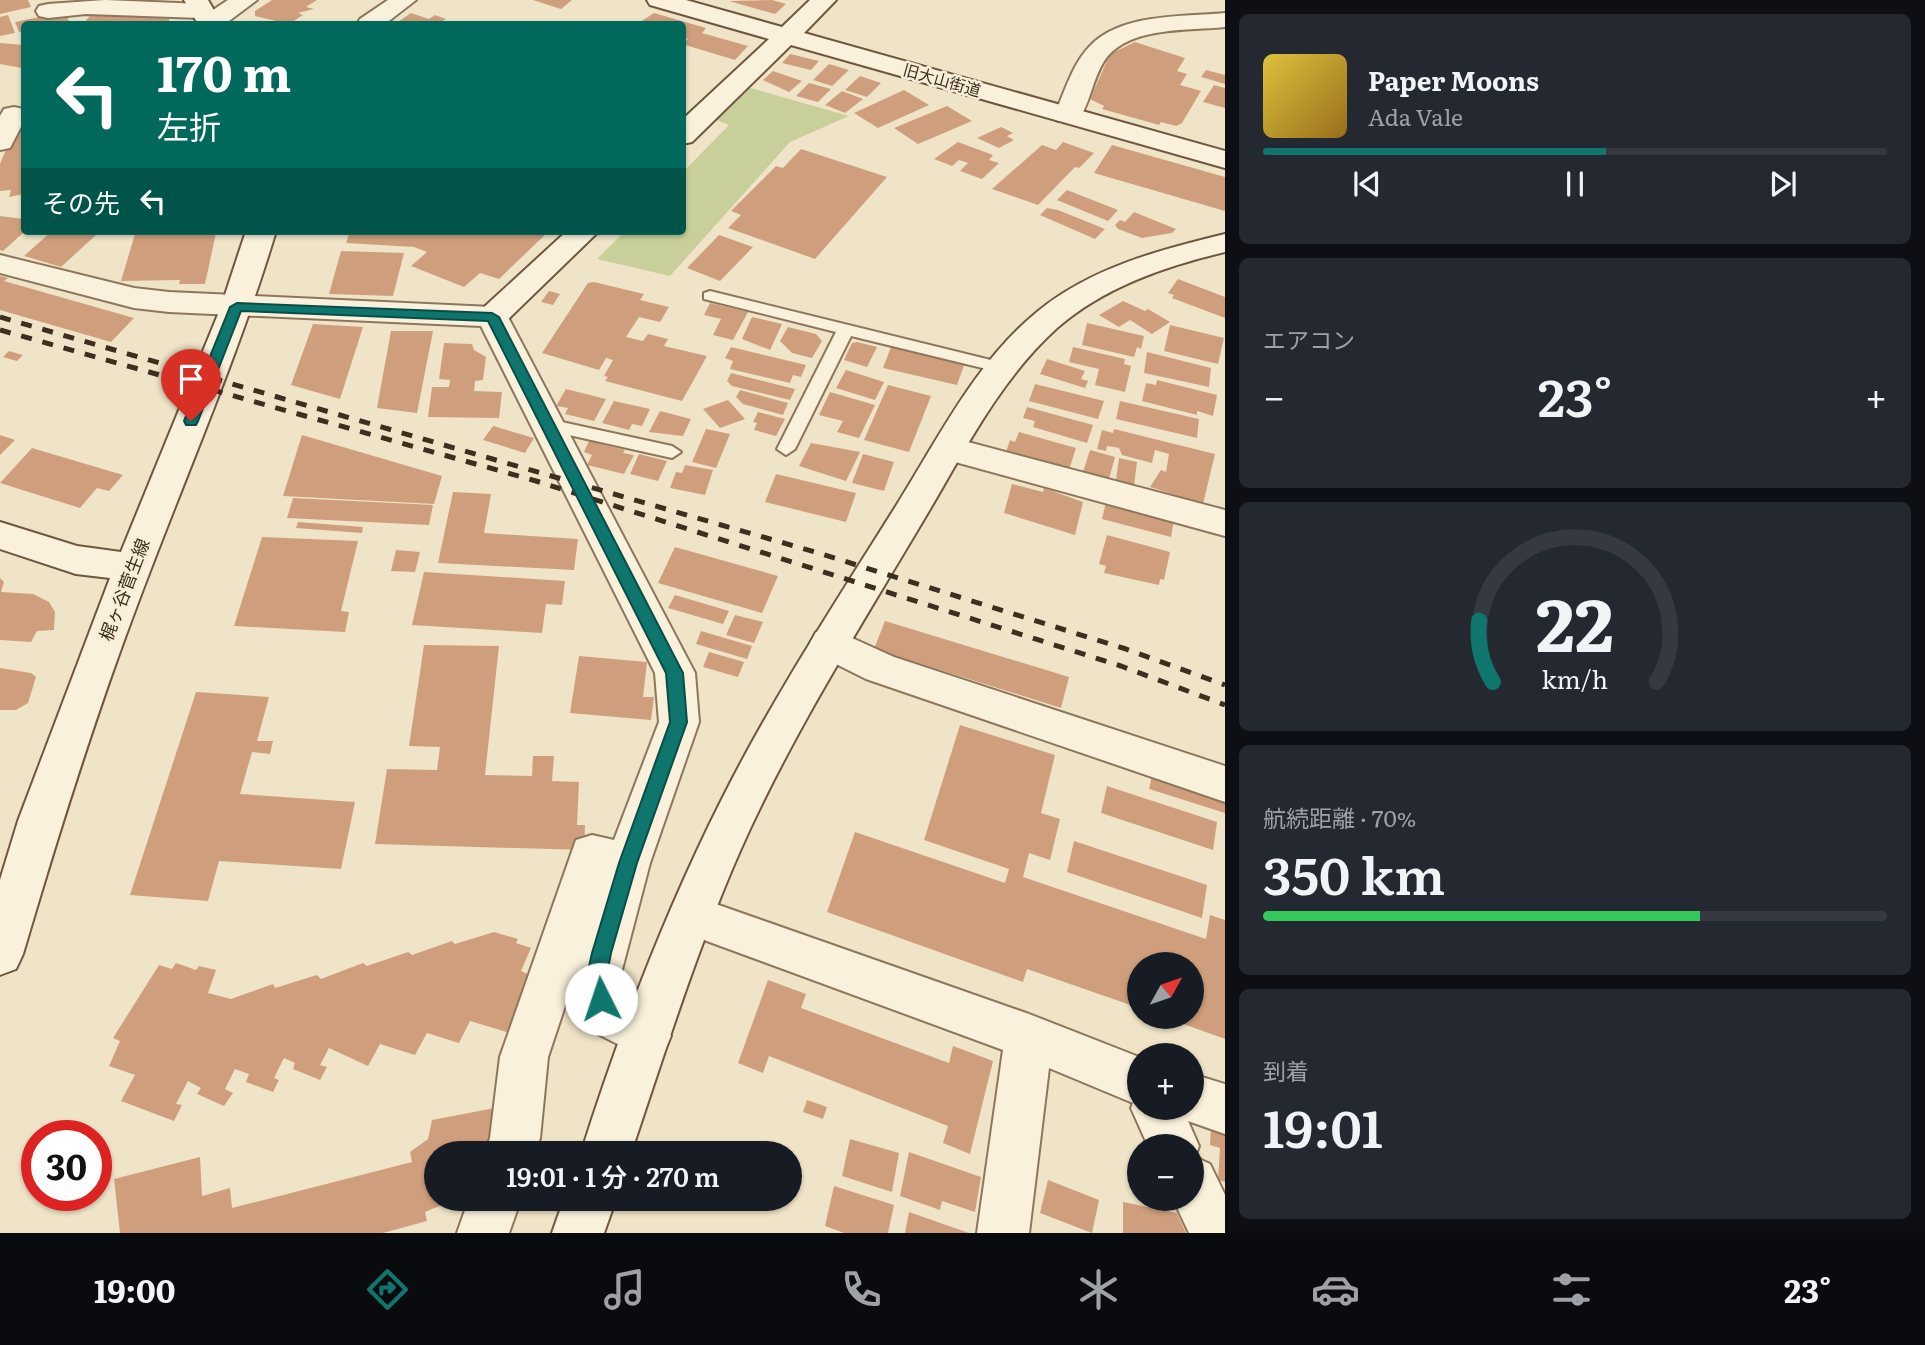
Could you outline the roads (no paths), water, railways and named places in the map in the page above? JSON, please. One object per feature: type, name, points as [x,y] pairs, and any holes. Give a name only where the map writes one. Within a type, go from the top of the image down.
[{"type":"street","points":[[48,10],[73,5],[205,15],[245,0]]},
{"type":"street","points":[[373,21],[404,0]]},
{"type":"street","name":"旧大山街道","points":[[659,0],[1225,160]]},
{"type":"street","points":[[686,132],[824,0]]},
{"type":"street","points":[[1068,115],[1099,51],[1118,38],[1149,28],[1225,20]]},
{"type":"street","points":[[0,142],[13,114]]},
{"type":"street","name":"梶ヶ谷菅生線","points":[[0,954],[40,821],[133,567],[237,307],[260,235]]},
{"type":"street","points":[[0,264],[135,298],[237,307],[492,317],[580,235]]},
{"type":"street","points":[[610,1141],[693,916],[737,813],[830,643],[949,449],[1003,368],[1048,319],[1088,292],[1117,277],[1175,255],[1225,243]]},
{"type":"street","points":[[492,317],[675,673],[679,722],[628,863],[595,985],[607,1014],[647,1036]]},
{"type":"street","points":[[949,449],[1223,515]]},
{"type":"street","points":[[0,535],[76,560],[133,567]]},
{"type":"street","points":[[830,643],[880,668],[1225,783]]},
{"type":"street","points":[[514,1141],[524,1057],[592,854],[628,863]]},
{"type":"street","points":[[693,916],[1029,1037],[1127,1076]]},
{"type":"street","points":[[1003,1233],[1029,1037]]},
{"type":"street","points":[[1204,1102],[1225,1109]]},
{"type":"street","points":[[1204,1208],[1216,1233]]},
{"type":"street","points":[[483,1233],[491,1211]]},
{"type":"street","points":[[578,1233],[586,1211]]},
{"type":"lane","points":[[710,296],[1003,368]]},
{"type":"lane","points":[[786,449],[846,329]]},
{"type":"lane","points":[[548,425],[672,452]]},
{"type":"railway","points":[[0,317],[815,552],[1126,649],[1225,685]]},
{"type":"railway","points":[[0,330],[536,481],[1121,666],[1225,705]]}]
